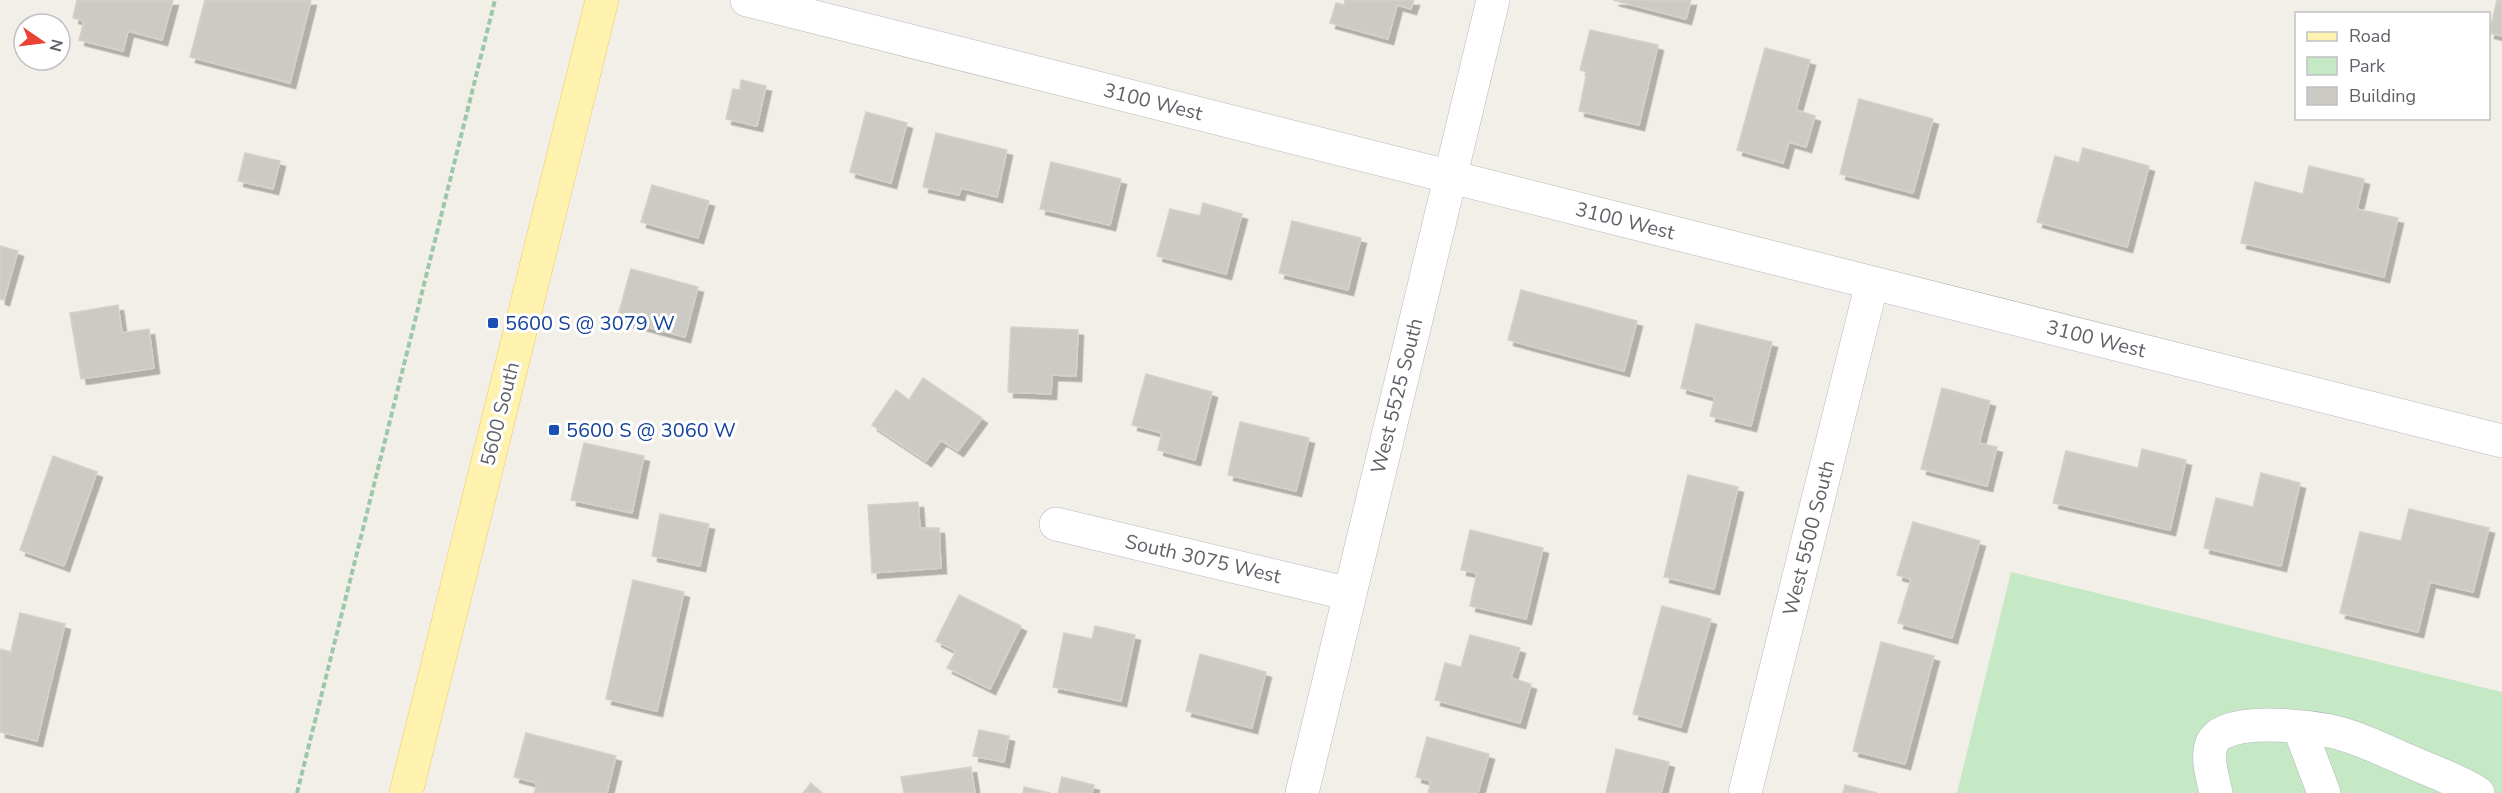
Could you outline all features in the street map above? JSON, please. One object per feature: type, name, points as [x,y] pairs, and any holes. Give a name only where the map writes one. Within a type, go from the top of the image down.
[{"type":"main road","name":"5600 South","points":[[406,793],[602,0]]},
{"type":"street","name":"3100 West","points":[[747,0],[2502,441]]},
{"type":"street","name":"West 5525 South","points":[[1302,793],[1493,0]]},
{"type":"street","name":"West 5500 South","points":[[1745,793],[1872,283]]},
{"type":"street","name":"South 3075 West","points":[[1056,524],[1350,594]]},
{"type":"street","points":[[2216,793],[2210,752],[2213,742],[2220,733],[2241,726],[2299,727],[2330,731],[2359,740],[2478,793]]},
{"type":"street","points":[[2299,727],[2324,793]]},
{"type":"path","points":[[297,793],[495,0]]},
{"type":"green space","points":[[2011,572],[2502,692],[2502,793],[1957,793]]},
{"type":"building","points":[[77,0],[173,0],[162,40],[128,31],[123,51],[79,40],[84,21],[73,18]]},
{"type":"building","points":[[205,0],[311,0],[290,83],[190,57]]},
{"type":"building","points":[[1345,0],[1414,0],[1411,9],[1397,5],[1388,39],[1330,23],[1336,3],[1344,5]]},
{"type":"building","points":[[1613,0],[1691,0],[1686,19]]},
{"type":"building","points":[[2497,0],[2502,0],[2502,36],[2490,33]]},
{"type":"building","points":[[1590,30],[1658,45],[1639,125],[1579,111],[1587,72],[1580,70]]},
{"type":"building","points":[[1765,48],[1810,60],[1796,110],[1815,116],[1806,147],[1789,142],[1783,163],[1737,150]]},
{"type":"building","points":[[741,80],[766,86],[757,126],[726,119],[733,89],[740,90]]},
{"type":"building","points":[[1859,99],[1933,119],[1913,193],[1840,174]]},
{"type":"building","points":[[866,112],[907,123],[891,183],[850,172]]},
{"type":"building","points":[[936,133],[1007,150],[997,197],[961,188],[959,195],[923,187]]},
{"type":"building","points":[[2083,148],[2149,166],[2127,247],[2037,222],[2055,156],[2079,163]]},
{"type":"building","points":[[245,153],[280,161],[273,189],[238,181]]},
{"type":"building","points":[[1051,162],[1121,179],[1110,225],[1040,209]]},
{"type":"building","points":[[2309,166],[2364,179],[2357,209],[2398,218],[2384,277],[2241,243],[2255,182],[2303,194]]},
{"type":"building","points":[[652,185],[709,201],[698,238],[641,222]]},
{"type":"building","points":[[1203,203],[1242,214],[1226,274],[1157,256],[1170,209],[1200,216]]},
{"type":"building","points":[[1292,221],[1361,238],[1348,290],[1279,273]]},
{"type":"building","points":[[0,246],[18,251],[4,300],[0,299]]},
{"type":"building","points":[[631,269],[698,287],[685,337],[617,319]]},
{"type":"building","points":[[1521,290],[1637,321],[1624,371],[1508,340]]},
{"type":"building","points":[[118,305],[122,333],[149,329],[154,368],[81,379],[70,313]]},
{"type":"building","points":[[1696,324],[1772,342],[1751,426],[1710,416],[1715,397],[1681,388]]},
{"type":"building","points":[[1011,327],[1078,330],[1076,376],[1052,375],[1051,394],[1008,392]]},
{"type":"building","points":[[1146,374],[1212,392],[1195,460],[1158,450],[1162,433],[1132,425]]},
{"type":"building","points":[[923,378],[982,418],[958,451],[941,440],[926,461],[872,425],[896,390],[909,400]]},
{"type":"building","points":[[1942,388],[1990,401],[1979,443],[1997,447],[1987,486],[1921,469]]},
{"type":"building","points":[[1240,422],[1309,438],[1296,491],[1228,475]]},
{"type":"building","points":[[584,443],[644,456],[632,513],[571,500]]},
{"type":"building","points":[[2142,449],[2186,460],[2170,530],[2053,503],[2066,451],[2138,468]]},
{"type":"building","points":[[53,456],[97,472],[64,566],[20,550]]},
{"type":"building","points":[[2261,473],[2300,483],[2281,566],[2204,548],[2216,498],[2253,507]]},
{"type":"building","points":[[1688,475],[1738,487],[1714,589],[1664,577]]},
{"type":"building","points":[[918,502],[920,528],[939,528],[941,568],[872,573],[868,505]]},
{"type":"building","points":[[2409,509],[2489,528],[2473,592],[2430,582],[2418,632],[2340,613],[2360,532],[2401,541]]},
{"type":"building","points":[[660,514],[709,524],[700,566],[652,556]]},
{"type":"building","points":[[1913,522],[1980,541],[1952,638],[1898,623],[1911,579],[1897,575]]},
{"type":"building","points":[[1470,530],[1543,548],[1526,619],[1470,606],[1477,573],[1461,570]]},
{"type":"building","points":[[633,580],[684,592],[657,711],[606,699]]},
{"type":"building","points":[[959,595],[1021,626],[990,689],[947,668],[956,651],[936,641]]},
{"type":"building","points":[[1662,606],[1711,619],[1681,727],[1633,714]]},
{"type":"building","points":[[20,613],[65,624],[37,741],[0,732],[0,649],[11,652]]},
{"type":"building","points":[[1095,626],[1135,635],[1121,701],[1053,687],[1064,633],[1092,639]]},
{"type":"building","points":[[1470,635],[1520,648],[1511,678],[1531,684],[1520,723],[1435,700],[1445,663],[1461,667]]},
{"type":"building","points":[[1881,642],[1934,656],[1905,764],[1853,751]]},
{"type":"building","points":[[1200,654],[1266,672],[1252,728],[1186,711]]},
{"type":"building","points":[[979,730],[1009,736],[1004,762],[973,756]]},
{"type":"building","points":[[526,733],[616,756],[607,793],[534,793],[537,783],[514,777]]},
{"type":"building","points":[[1427,737],[1489,754],[1478,793],[1428,793],[1431,781],[1416,777]]},
{"type":"building","points":[[1616,749],[1669,762],[1661,793],[1606,793]]},
{"type":"building","points":[[971,767],[975,793],[904,793],[901,777]]},
{"type":"building","points":[[1062,777],[1094,785],[1092,793],[1058,793]]},
{"type":"building","points":[[811,783],[822,793],[803,793]]},
{"type":"building","points":[[1845,785],[1877,793],[1843,793]]},
{"type":"building","points":[[1024,787],[1050,793],[1023,793]]},
{"type":"place","name":"5600 S @ 3079 W","points":[[493,323]]},
{"type":"place","name":"5600 S @ 3060 W","points":[[554,430]]}]
